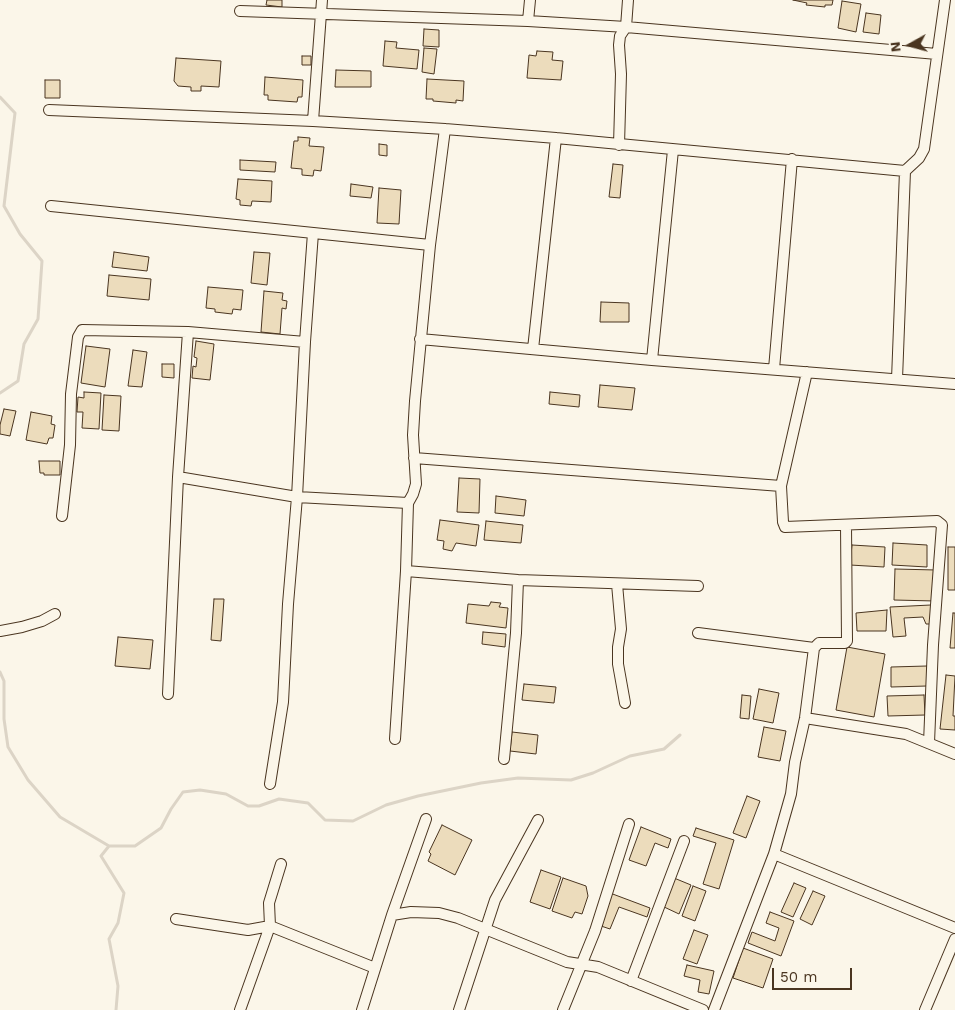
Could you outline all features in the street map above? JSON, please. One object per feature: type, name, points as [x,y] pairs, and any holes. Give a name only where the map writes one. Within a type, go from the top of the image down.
[{"type":"street","points":[[314,121],[322,0]]},
{"type":"street","points":[[528,21],[530,0]]},
{"type":"street","points":[[619,145],[621,74],[619,45],[620,36],[626,27],[628,0]]},
{"type":"street","points":[[897,379],[905,171],[919,158],[924,149],[944,0]]},
{"type":"street","points":[[240,11],[528,21],[626,27],[937,54]]},
{"type":"street","points":[[49,110],[314,121],[445,129],[792,159],[905,171]]},
{"type":"street","points":[[394,740],[406,571],[408,503],[416,484],[413,435],[420,339],[445,129]]},
{"type":"street","points":[[533,349],[556,138]]},
{"type":"street","points":[[652,360],[673,150]]},
{"type":"street","points":[[774,370],[792,159]]},
{"type":"street","points":[[51,206],[430,245]]},
{"type":"street","points":[[270,784],[283,702],[313,233]]},
{"type":"street","points":[[62,516],[70,445],[71,394],[78,337],[82,330],[188,332],[305,342]]},
{"type":"street","points":[[168,694],[178,477],[188,332]]},
{"type":"street","points":[[420,339],[955,384]]},
{"type":"street","points":[[806,372],[781,486],[783,522],[785,527],[937,521],[942,524],[933,645],[929,744]]},
{"type":"street","points":[[414,458],[781,486]]},
{"type":"street","points":[[178,477],[297,497],[408,503]]},
{"type":"street","points":[[714,1010],[774,854],[792,794],[795,762],[805,718],[814,648],[819,643],[845,643],[847,641],[846,524]]},
{"type":"street","points":[[406,571],[518,580],[698,586]]},
{"type":"street","points":[[504,758],[516,633],[518,580]]},
{"type":"street","points":[[617,584],[621,629],[618,664],[625,703]]},
{"type":"street","points":[[0,631],[22,627],[55,614]]},
{"type":"street","points":[[698,633],[814,648]]},
{"type":"street","points":[[805,718],[906,734],[955,754]]},
{"type":"street","points":[[362,1010],[392,915],[426,819]]},
{"type":"street","points":[[459,1010],[495,900],[538,820]]},
{"type":"street","points":[[563,1010],[595,932],[629,824]]},
{"type":"street","points":[[631,981],[684,841]]},
{"type":"street","points":[[774,854],[955,928]]},
{"type":"street","points":[[240,1010],[270,926],[269,903],[281,864]]},
{"type":"street","points":[[392,915],[411,912],[439,913],[458,918],[567,962],[598,966],[702,1010]]},
{"type":"street","points":[[176,919],[248,930],[270,926],[375,968]]},
{"type":"street","points":[[925,1010],[955,939]]},
{"type":"building","points":[[267,0],[282,0],[282,7],[266,5]]},
{"type":"building","points":[[793,0],[833,0],[832,5],[825,5],[825,7],[806,5],[807,3]]},
{"type":"building","points":[[842,1],[861,4],[856,32],[838,28]]},
{"type":"building","points":[[866,13],[881,15],[879,34],[863,32]]},
{"type":"building","points":[[424,29],[439,30],[439,47],[423,46]]},
{"type":"building","points":[[385,41],[397,42],[396,48],[419,50],[417,69],[383,66]]},
{"type":"building","points":[[424,48],[437,49],[434,74],[422,72]]},
{"type":"building","points":[[537,51],[553,52],[552,60],[563,61],[561,80],[527,78],[529,55],[536,56]]},
{"type":"building","points":[[302,56],[311,56],[311,65],[302,65]]},
{"type":"building","points":[[176,58],[221,61],[219,87],[201,86],[201,91],[191,91],[191,87],[178,86],[174,81]]},
{"type":"building","points":[[336,70],[371,71],[371,87],[335,87]]},
{"type":"building","points":[[265,77],[303,80],[302,97],[298,97],[297,102],[268,100],[268,95],[264,95]]},
{"type":"building","points":[[427,79],[464,81],[463,101],[456,100],[456,103],[426,99]]},
{"type":"building","points":[[45,80],[60,80],[60,98],[45,98]]},
{"type":"building","points":[[298,137],[310,138],[309,146],[324,147],[321,171],[314,170],[313,176],[302,175],[302,169],[291,168],[294,141],[298,141]]},
{"type":"building","points":[[379,144],[387,145],[387,156],[379,155]]},
{"type":"building","points":[[240,160],[276,162],[275,172],[240,170]]},
{"type":"building","points":[[613,164],[623,165],[620,198],[609,197]]},
{"type":"building","points":[[238,179],[272,181],[271,202],[252,201],[251,206],[240,205],[240,200],[236,199]]},
{"type":"building","points":[[351,184],[373,187],[371,198],[350,196]]},
{"type":"building","points":[[379,188],[401,190],[399,224],[377,223]]},
{"type":"building","points":[[114,252],[149,257],[147,271],[112,267]]},
{"type":"building","points":[[254,252],[270,253],[267,285],[251,283]]},
{"type":"building","points":[[109,275],[151,279],[149,300],[107,296]]},
{"type":"building","points":[[208,287],[243,290],[241,310],[233,309],[232,314],[215,312],[215,309],[206,308]]},
{"type":"building","points":[[264,291],[283,293],[282,300],[287,301],[286,309],[282,308],[280,334],[261,332]]},
{"type":"building","points":[[601,302],[629,303],[629,322],[600,322]]},
{"type":"building","points":[[196,341],[214,344],[210,380],[192,378],[193,366],[196,367],[197,358],[194,357]]},
{"type":"building","points":[[86,346],[110,349],[105,387],[81,383]]},
{"type":"building","points":[[133,350],[147,352],[142,387],[128,386]]},
{"type":"building","points":[[162,364],[174,364],[174,378],[162,377]]},
{"type":"building","points":[[600,385],[635,388],[632,410],[598,407]]},
{"type":"building","points":[[84,392],[101,393],[99,429],[82,428],[83,412],[77,412],[78,397],[84,398]]},
{"type":"building","points":[[550,392],[580,395],[579,407],[549,404]]},
{"type":"building","points":[[104,395],[121,396],[119,431],[102,430]]},
{"type":"building","points":[[4,409],[16,411],[10,436],[0,434]]},
{"type":"building","points":[[31,412],[52,416],[51,424],[55,425],[53,438],[49,438],[47,444],[26,440]]},
{"type":"building","points":[[39,461],[60,461],[60,475],[44,475],[44,473],[40,473]]},
{"type":"building","points":[[459,478],[480,479],[479,513],[457,512]]},
{"type":"building","points":[[496,496],[526,500],[524,516],[495,513]]},
{"type":"building","points":[[440,520],[479,525],[476,546],[456,543],[452,551],[443,549],[444,541],[437,540]]},
{"type":"building","points":[[486,521],[523,525],[521,543],[484,540]]},
{"type":"building","points":[[893,543],[927,545],[927,567],[892,565]]},
{"type":"building","points":[[852,545],[885,547],[884,567],[850,565]]},
{"type":"building","points":[[948,547],[955,547],[955,590],[948,590]]},
{"type":"building","points":[[895,569],[936,570],[935,601],[894,600]]},
{"type":"building","points":[[214,599],[224,599],[221,641],[211,640]]},
{"type":"building","points":[[491,602],[501,603],[499,607],[508,608],[506,628],[466,623],[468,604],[489,606]]},
{"type":"building","points":[[931,605],[932,624],[926,624],[923,617],[904,618],[906,636],[893,637],[890,607]]},
{"type":"building","points":[[887,610],[886,631],[857,631],[856,613]]},
{"type":"building","points":[[953,613],[955,613],[955,648],[950,648]]},
{"type":"building","points":[[483,632],[506,634],[505,647],[482,644]]},
{"type":"building","points":[[118,637],[153,640],[150,669],[115,666]]},
{"type":"building","points":[[847,647],[885,654],[874,717],[836,710]]},
{"type":"building","points":[[927,666],[927,686],[891,687],[891,667]]},
{"type":"building","points":[[946,675],[955,676],[953,716],[955,716],[955,730],[940,729]]},
{"type":"building","points":[[524,684],[556,687],[554,703],[522,700]]},
{"type":"building","points":[[759,689],[779,693],[773,723],[753,719]]},
{"type":"building","points":[[742,695],[751,696],[749,719],[740,718]]},
{"type":"building","points":[[924,695],[925,715],[888,716],[887,696]]},
{"type":"building","points":[[764,727],[786,731],[780,761],[758,757]]},
{"type":"building","points":[[512,732],[538,735],[536,754],[510,751]]},
{"type":"building","points":[[747,796],[760,801],[746,838],[733,833]]},
{"type":"building","points":[[442,825],[472,840],[455,875],[428,861],[431,854],[429,852]]},
{"type":"building","points":[[641,827],[671,839],[668,848],[655,843],[646,866],[629,860]]},
{"type":"building","points":[[696,828],[734,840],[719,889],[703,884],[716,843],[693,836]]},
{"type":"building","points":[[541,870],[561,877],[550,909],[530,902]]},
{"type":"building","points":[[563,878],[586,886],[588,896],[582,914],[575,912],[572,918],[552,911]]},
{"type":"building","points":[[674,878],[691,885],[679,914],[662,906]]},
{"type":"building","points":[[794,883],[806,888],[793,917],[781,912]]},
{"type":"building","points":[[693,886],[706,891],[695,921],[682,916]]},
{"type":"building","points":[[813,891],[825,896],[812,925],[800,919]]},
{"type":"building","points":[[610,893],[650,908],[647,917],[619,907],[610,929],[598,925]]},
{"type":"building","points":[[770,912],[794,921],[781,956],[748,943],[752,932],[775,941],[779,928],[766,923]]},
{"type":"building","points":[[694,930],[708,935],[697,964],[683,959]]},
{"type":"building","points":[[743,948],[773,959],[763,988],[733,978]]},
{"type":"building","points":[[687,965],[714,971],[709,994],[698,992],[700,980],[684,976]]},
{"type":"waterway","points":[[0,97],[15,113],[4,206],[20,234],[42,261],[38,319],[24,344],[18,381],[0,393]]},
{"type":"waterway","points":[[0,672],[4,681],[4,719],[8,747],[28,780],[60,817],[109,846]]},
{"type":"waterway","points":[[116,1010],[118,986],[109,939],[118,923],[124,893],[101,856],[109,846],[135,846],[161,828],[183,792],[200,790],[226,794],[248,806],[259,806],[279,799],[308,803],[325,820],[353,821],[386,805],[418,796],[481,783],[518,778],[571,780],[593,773],[630,756],[664,749],[680,735]]}]
